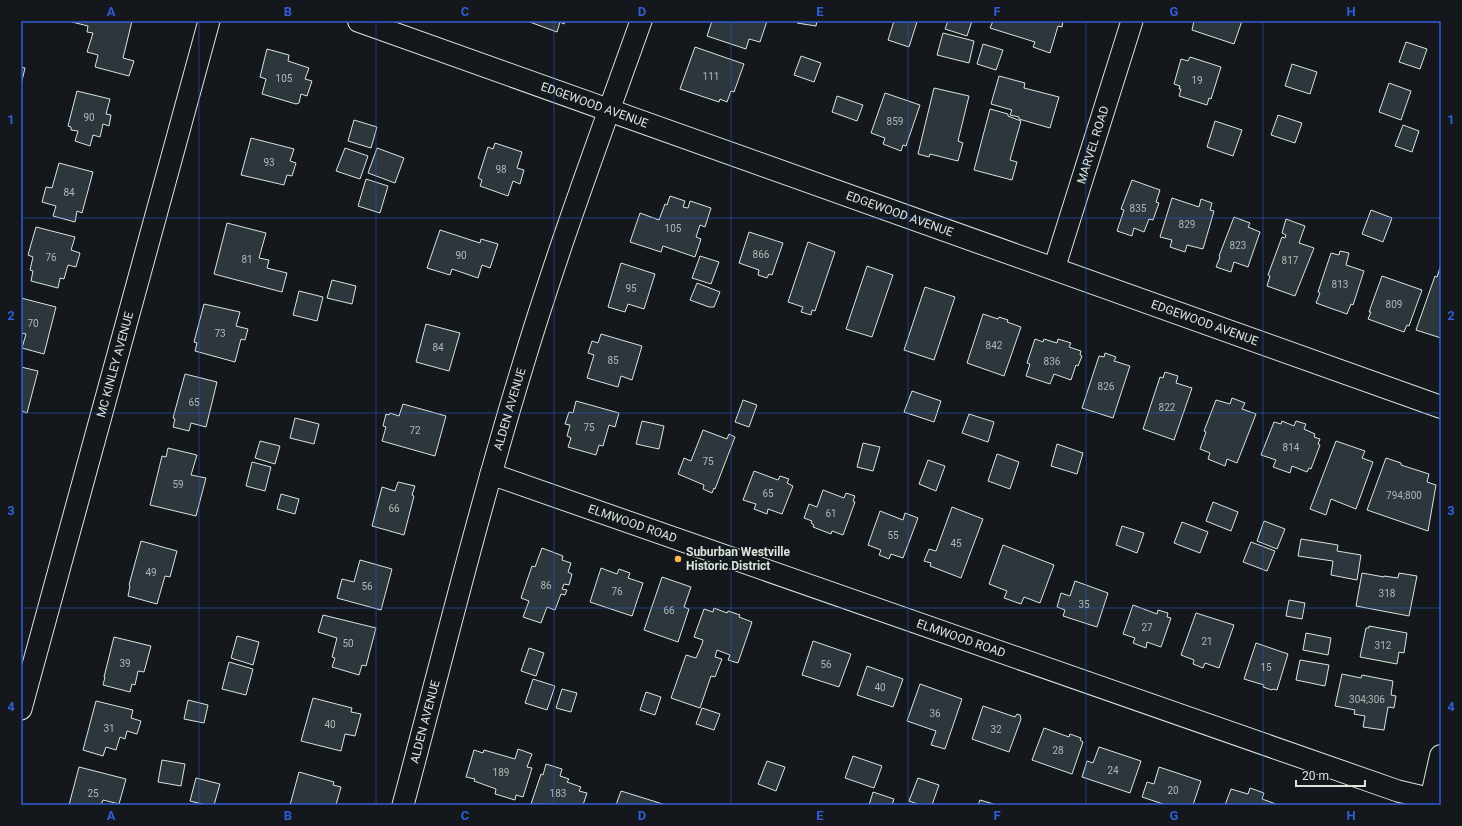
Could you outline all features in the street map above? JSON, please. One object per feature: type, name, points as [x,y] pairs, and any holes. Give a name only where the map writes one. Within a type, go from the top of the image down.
[{"type":"street","name":"MC KINLEY AVENUE","points":[[21,709],[209,21]]},
{"type":"street","name":"EDGEWOOD AVENUE","points":[[359,21],[1441,407]]},
{"type":"street","name":"ALDEN AVENUE","points":[[403,805],[491,474],[533,332],[641,21]]},
{"type":"street","name":"MARVEL ROAD","points":[[1054,269],[1132,21]]},
{"type":"street","name":"ELMWOOD ROAD","points":[[491,474],[1431,802]]},
{"type":"street","points":[[1431,802],[1441,756]]},
{"type":"building","points":[[68,21],[132,21],[123,58],[134,61],[129,76],[95,67],[98,55],[87,52],[93,33],[87,32],[88,26]]},
{"type":"building","points":[[527,21],[565,21],[564,24],[560,22],[557,32]]},
{"type":"building","points":[[712,21],[767,21],[760,42],[749,39],[746,49],[707,36]]},
{"type":"building","points":[[798,21],[817,21],[816,26],[797,23]]},
{"type":"building","points":[[894,21],[917,22],[909,47],[888,40]]},
{"type":"building","points":[[948,21],[972,21],[967,36],[945,29]]},
{"type":"building","points":[[993,21],[1063,21],[1062,27],[1058,26],[1050,53],[1033,47],[1035,42],[990,28]]},
{"type":"building","points":[[1194,21],[1242,21],[1234,44],[1192,30]]},
{"type":"building","points":[[943,33],[974,41],[969,63],[937,55]]},
{"type":"building","points":[[1406,42],[1427,49],[1420,69],[1399,62]]},
{"type":"building","points":[[983,44],[1003,50],[996,70],[977,64]]},
{"type":"building","points":[[695,47],[744,64],[734,92],[731,91],[727,102],[720,99],[719,102],[680,89]]},
{"type":"building","points":[[267,49],[289,55],[288,61],[309,68],[305,79],[312,81],[307,96],[301,94],[299,103],[296,104],[262,94],[266,79],[260,77]]},
{"type":"building","points":[[801,56],[821,63],[814,82],[794,75]]},
{"type":"building","points":[[1190,57],[1221,67],[1211,99],[1209,98],[1207,105],[1179,96],[1181,89],[1179,89],[1180,86],[1174,84],[1181,59],[1188,61]]},
{"type":"building","points":[[1292,64],[1317,72],[1310,94],[1285,86]]},
{"type":"building","points":[[21,67],[25,68],[21,85]]},
{"type":"building","points":[[999,76],[1025,83],[1024,88],[1059,97],[1050,128],[1019,119],[1019,117],[1010,115],[1012,110],[991,104]]},
{"type":"building","points":[[1389,83],[1411,91],[1401,120],[1379,112]]},
{"type":"building","points":[[934,88],[969,96],[958,141],[963,143],[958,161],[930,154],[929,157],[918,154]]},
{"type":"building","points":[[77,91],[110,99],[106,114],[111,115],[109,126],[103,124],[100,137],[93,135],[90,146],[75,141],[78,131],[71,130],[71,127],[68,126]]},
{"type":"building","points":[[885,93],[920,105],[906,146],[903,145],[901,151],[883,144],[885,138],[871,133]]},
{"type":"building","points":[[837,96],[863,105],[857,121],[832,112]]},
{"type":"building","points":[[990,109],[1008,114],[1008,116],[1021,121],[1010,160],[1017,162],[1012,180],[974,170]]},
{"type":"building","points":[[1278,115],[1302,123],[1295,143],[1271,135]]},
{"type":"building","points":[[354,120],[377,127],[371,148],[348,141]]},
{"type":"building","points":[[1215,121],[1242,130],[1233,156],[1207,147]]},
{"type":"building","points":[[1403,125],[1419,131],[1412,152],[1395,146]]},
{"type":"building","points":[[251,138],[294,149],[290,161],[296,163],[292,176],[287,175],[284,185],[241,175]]},
{"type":"building","points":[[495,143],[522,152],[517,168],[524,170],[520,184],[513,181],[508,196],[480,186],[482,180],[478,178],[488,147],[493,149]]},
{"type":"building","points":[[345,148],[368,156],[360,179],[336,171]]},
{"type":"building","points":[[377,148],[404,158],[395,183],[368,173]]},
{"type":"building","points":[[59,163],[93,172],[82,213],[77,211],[75,222],[53,216],[56,206],[42,202],[46,187],[52,188]]},
{"type":"building","points":[[366,179],[388,186],[380,213],[358,206]]},
{"type":"building","points":[[1132,180],[1160,190],[1156,202],[1159,203],[1153,220],[1149,219],[1144,232],[1134,228],[1132,236],[1117,231],[1124,210],[1121,209]]},
{"type":"building","points":[[670,196],[685,201],[683,207],[688,208],[690,201],[711,208],[705,227],[700,225],[696,237],[701,239],[695,257],[663,246],[661,252],[630,242],[640,213],[659,220],[665,204],[667,205]]},
{"type":"building","points":[[1172,198],[1199,207],[1201,199],[1212,203],[1210,210],[1214,211],[1203,249],[1187,245],[1185,252],[1170,247],[1172,240],[1160,237]]},
{"type":"building","points":[[1371,210],[1392,218],[1383,242],[1362,234]]},
{"type":"building","points":[[1234,217],[1250,223],[1248,227],[1260,232],[1248,267],[1234,262],[1231,272],[1216,267]]},
{"type":"building","points":[[1286,219],[1305,226],[1299,243],[1314,248],[1295,296],[1267,286],[1270,276],[1268,275],[1282,237],[1285,238],[1286,235],[1282,233]]},
{"type":"building","points":[[227,223],[266,233],[259,258],[269,260],[267,268],[287,273],[282,292],[214,274]]},
{"type":"building","points":[[36,227],[75,237],[71,250],[80,253],[76,267],[68,265],[64,279],[60,278],[58,288],[31,281],[33,271],[30,270],[33,257],[28,255]]},
{"type":"building","points":[[440,230],[480,243],[481,239],[498,244],[490,268],[482,265],[478,278],[452,269],[450,275],[427,268]]},
{"type":"building","points":[[749,232],[783,243],[772,275],[769,274],[767,278],[758,275],[759,270],[739,263]]},
{"type":"building","points":[[808,242],[835,252],[815,311],[812,310],[811,315],[801,312],[803,307],[788,302]]},
{"type":"building","points":[[1340,251],[1349,253],[1346,265],[1364,271],[1353,305],[1351,304],[1347,314],[1316,303],[1320,293],[1318,292],[1331,253],[1339,255]]},
{"type":"building","points":[[700,256],[719,262],[711,284],[692,278]]},
{"type":"building","points":[[621,263],[655,274],[644,309],[628,304],[625,312],[608,307]]},
{"type":"building","points":[[1441,265],[1441,338],[1416,330],[1435,276],[1437,277]]},
{"type":"building","points":[[867,266],[893,275],[872,337],[846,329]]},
{"type":"building","points":[[1382,276],[1422,290],[1409,326],[1407,325],[1404,332],[1368,319],[1371,312],[1369,312]]},
{"type":"building","points":[[332,280],[356,286],[352,304],[327,298]]},
{"type":"building","points":[[697,283],[720,292],[714,307],[709,307],[690,300]]},
{"type":"building","points":[[925,287],[955,297],[934,360],[904,350]]},
{"type":"building","points":[[299,291],[323,297],[317,321],[293,315]]},
{"type":"building","points":[[21,298],[56,307],[44,354],[22,348],[26,334],[21,333]]},
{"type":"building","points":[[204,304],[240,312],[236,326],[248,329],[245,340],[241,339],[235,362],[195,351],[197,343],[194,342]]},
{"type":"building","points":[[983,314],[998,319],[999,317],[1008,320],[1007,322],[1021,327],[1004,376],[967,363]]},
{"type":"building","points":[[426,324],[460,333],[449,371],[416,362]]},
{"type":"building","points":[[601,334],[642,346],[632,380],[621,376],[618,387],[587,378],[594,355],[588,353],[592,341],[598,343]]},
{"type":"building","points":[[1035,339],[1043,342],[1044,339],[1057,343],[1058,339],[1071,343],[1069,347],[1081,351],[1080,355],[1082,356],[1078,366],[1076,365],[1071,380],[1054,374],[1050,384],[1026,376],[1030,364],[1027,363]]},
{"type":"building","points":[[1105,353],[1116,357],[1114,361],[1130,366],[1113,418],[1082,408],[1099,356],[1104,357]]},
{"type":"building","points":[[21,367],[38,371],[27,413],[22,411],[21,415]]},
{"type":"building","points":[[1165,372],[1178,376],[1176,383],[1192,388],[1174,440],[1143,429],[1160,377],[1163,378]]},
{"type":"building","points":[[185,374],[217,382],[206,427],[191,423],[189,431],[173,427],[175,419],[173,418]]},
{"type":"building","points":[[912,391],[941,401],[934,422],[904,412]]},
{"type":"building","points":[[1232,398],[1245,403],[1242,409],[1256,414],[1237,463],[1227,459],[1225,466],[1208,459],[1210,453],[1200,449],[1206,432],[1204,431],[1216,400],[1230,404]]},
{"type":"building","points":[[743,400],[757,405],[749,427],[735,422]]},
{"type":"building","points":[[576,401],[619,413],[615,427],[609,425],[603,446],[599,445],[596,455],[568,447],[571,438],[567,436],[570,425],[565,424],[569,412],[573,413]]},
{"type":"building","points":[[403,404],[446,416],[435,456],[382,441],[386,427],[383,426],[386,414],[389,415],[390,413],[399,416]]},
{"type":"building","points":[[969,414],[994,422],[988,442],[962,433]]},
{"type":"building","points":[[295,418],[319,424],[314,444],[290,438]]},
{"type":"building","points":[[642,421],[664,426],[659,449],[636,444]]},
{"type":"building","points":[[1282,421],[1294,426],[1296,421],[1306,424],[1304,429],[1315,434],[1314,437],[1320,439],[1318,444],[1320,445],[1311,469],[1309,468],[1307,472],[1292,466],[1290,473],[1273,467],[1276,460],[1261,455],[1274,422],[1281,424]]},
{"type":"building","points":[[703,430],[727,439],[729,434],[735,437],[715,489],[714,488],[712,493],[703,489],[704,485],[678,474],[684,458],[691,461]]},
{"type":"building","points":[[260,441],[280,446],[275,464],[255,458]]},
{"type":"building","points":[[1336,441],[1365,451],[1362,458],[1373,462],[1356,509],[1331,499],[1326,515],[1310,509]]},
{"type":"building","points":[[863,443],[880,447],[873,471],[857,467]]},
{"type":"building","points":[[1057,444],[1083,453],[1077,474],[1051,466]]},
{"type":"building","points":[[168,448],[197,455],[191,475],[206,478],[196,516],[150,505],[162,456],[166,457]]},
{"type":"building","points":[[997,454],[1019,462],[1010,489],[988,481]]},
{"type":"building","points":[[1386,458],[1401,463],[1401,465],[1429,474],[1427,482],[1436,485],[1428,531],[1367,510]]},
{"type":"building","points":[[928,460],[945,466],[936,491],[919,484]]},
{"type":"building","points":[[252,462],[271,467],[265,491],[246,486]]},
{"type":"building","points":[[754,471],[778,480],[780,476],[789,479],[787,483],[793,486],[782,514],[768,509],[767,514],[754,509],[756,504],[743,500]]},
{"type":"building","points":[[398,482],[415,486],[412,495],[414,496],[404,535],[372,526],[382,487],[395,491]]},
{"type":"building","points":[[823,490],[844,498],[846,493],[855,496],[853,501],[855,502],[843,535],[832,531],[831,534],[813,527],[814,525],[811,523],[812,521],[804,518],[809,504],[817,507]]},
{"type":"building","points":[[281,494],[299,499],[295,514],[277,509]]},
{"type":"building","points":[[1213,502],[1238,512],[1231,531],[1206,521]]},
{"type":"building","points":[[952,507],[983,519],[961,578],[930,566],[931,563],[924,561],[929,549],[936,551]]},
{"type":"building","points":[[880,511],[903,520],[905,513],[918,518],[903,558],[891,554],[889,559],[879,555],[881,550],[868,545]]},
{"type":"building","points":[[1264,521],[1285,529],[1277,549],[1257,541]]},
{"type":"building","points":[[1182,522],[1208,532],[1200,553],[1174,543]]},
{"type":"building","points":[[1122,526],[1144,533],[1137,553],[1116,545]]},
{"type":"building","points":[[1301,539],[1338,545],[1337,551],[1361,555],[1357,580],[1331,575],[1333,561],[1298,556]]},
{"type":"building","points":[[141,541],[177,551],[170,577],[165,576],[157,604],[128,596],[129,585]]},
{"type":"building","points":[[1251,542],[1275,551],[1267,571],[1243,562]]},
{"type":"building","points":[[1003,545],[1054,565],[1040,603],[1024,597],[1021,604],[1004,598],[1007,591],[989,584]]},
{"type":"building","points":[[542,548],[563,556],[562,560],[571,563],[568,572],[572,574],[569,585],[564,584],[562,589],[567,590],[565,595],[561,594],[555,610],[547,607],[541,623],[523,617],[529,601],[521,598],[532,566],[535,567]]},
{"type":"building","points":[[360,560],[392,569],[381,610],[337,598],[342,579],[354,582]]},
{"type":"building","points":[[601,568],[617,574],[619,569],[630,573],[628,578],[643,583],[632,616],[590,602]]},
{"type":"building","points":[[1362,573],[1398,578],[1399,573],[1417,576],[1409,616],[1356,606]]},
{"type":"building","points":[[662,577],[691,587],[684,607],[689,609],[678,642],[644,630]]},
{"type":"building","points":[[1075,581],[1108,593],[1097,627],[1063,616],[1065,610],[1057,607],[1061,593],[1070,596]]},
{"type":"building","points":[[1289,600],[1305,603],[1302,619],[1286,616]]},
{"type":"building","points":[[1133,605],[1157,614],[1158,610],[1168,613],[1167,617],[1171,618],[1161,647],[1147,642],[1146,648],[1133,643],[1135,638],[1123,634]]},
{"type":"building","points":[[714,608],[727,613],[728,611],[740,615],[739,617],[752,622],[738,663],[728,660],[730,655],[717,650],[715,657],[722,659],[715,677],[711,676],[700,708],[671,698],[686,655],[696,658],[702,644],[703,640],[694,637],[704,609],[713,612]]},
{"type":"building","points":[[1196,613],[1234,625],[1219,668],[1205,663],[1203,668],[1193,664],[1194,660],[1181,655]]},
{"type":"building","points":[[323,615],[376,628],[366,666],[362,665],[359,675],[332,667],[335,658],[332,657],[337,638],[318,632]]},
{"type":"building","points":[[1369,626],[1407,633],[1404,653],[1399,652],[1397,664],[1360,657],[1366,628],[1369,628]]},
{"type":"building","points":[[1306,633],[1331,638],[1328,655],[1303,650]]},
{"type":"building","points":[[237,636],[259,642],[253,665],[231,658]]},
{"type":"building","points":[[114,637],[151,646],[144,672],[138,671],[135,685],[132,684],[130,692],[103,685]]},
{"type":"building","points":[[813,641],[851,654],[839,687],[802,675]]},
{"type":"building","points":[[1256,643],[1288,654],[1277,690],[1263,687],[1264,685],[1244,679]]},
{"type":"building","points":[[529,648],[544,653],[536,676],[521,671]]},
{"type":"building","points":[[1300,660],[1329,665],[1325,686],[1296,680]]},
{"type":"building","points":[[229,662],[253,669],[246,695],[222,689]]},
{"type":"building","points":[[867,666],[903,679],[893,707],[857,695]]},
{"type":"building","points":[[1342,674],[1361,678],[1362,675],[1393,681],[1391,695],[1396,696],[1394,708],[1388,707],[1384,730],[1363,727],[1365,716],[1354,714],[1355,710],[1335,706]]},
{"type":"building","points":[[533,679],[555,686],[547,710],[525,703]]},
{"type":"building","points":[[920,684],[962,699],[945,749],[931,745],[936,731],[907,721]]},
{"type":"building","points":[[562,689],[577,693],[571,712],[556,708]]},
{"type":"building","points":[[646,692],[661,697],[655,715],[640,710]]},
{"type":"building","points":[[313,698],[352,708],[351,712],[361,714],[355,736],[345,734],[341,751],[301,741]]},
{"type":"building","points":[[188,700],[208,705],[204,723],[184,719]]},
{"type":"building","points":[[96,701],[133,710],[131,718],[141,721],[137,734],[127,731],[125,739],[120,737],[116,750],[106,747],[103,756],[83,750]]},
{"type":"building","points":[[983,706],[1015,717],[1017,714],[1020,715],[1021,719],[1009,752],[972,739]]},
{"type":"building","points":[[702,708],[720,714],[714,730],[696,724]]},
{"type":"building","points":[[1044,728],[1069,737],[1070,734],[1081,738],[1080,740],[1083,742],[1072,774],[1032,760]]},
{"type":"building","points":[[1099,747],[1141,761],[1130,793],[1082,777],[1087,761],[1093,763]]},
{"type":"building","points":[[518,749],[532,754],[527,767],[532,768],[523,797],[516,795],[515,800],[495,794],[496,789],[474,781],[475,779],[466,777],[474,750],[483,753],[484,750],[515,759]]},
{"type":"building","points":[[853,756],[882,766],[874,788],[845,778]]},
{"type":"building","points":[[162,760],[185,764],[181,786],[158,782]]},
{"type":"building","points":[[767,761],[785,767],[776,791],[758,784]]},
{"type":"building","points":[[546,764],[562,769],[560,776],[569,779],[567,782],[581,787],[579,791],[587,793],[583,805],[531,804]]},
{"type":"building","points":[[79,767],[126,779],[119,804],[103,800],[101,805],[69,805]]},
{"type":"building","points":[[1159,767],[1201,781],[1193,805],[1166,805],[1142,797],[1147,782],[1154,784]]},
{"type":"building","points":[[299,772],[334,782],[333,785],[341,787],[336,805],[290,805]]},
{"type":"building","points":[[196,778],[220,784],[214,805],[206,805],[190,801]]},
{"type":"building","points":[[918,778],[939,785],[932,805],[920,805],[909,801]]},
{"type":"building","points":[[1250,788],[1264,793],[1262,799],[1276,804],[1225,805],[1231,789],[1248,794]]},
{"type":"building","points":[[621,791],[666,805],[616,805]]},
{"type":"building","points":[[873,792],[894,799],[892,805],[869,805]]},
{"type":"building","points":[[980,800],[997,805],[978,805]]},
{"type":"place","name":"Suburban Westville Historic District","points":[[678,559]]}]
